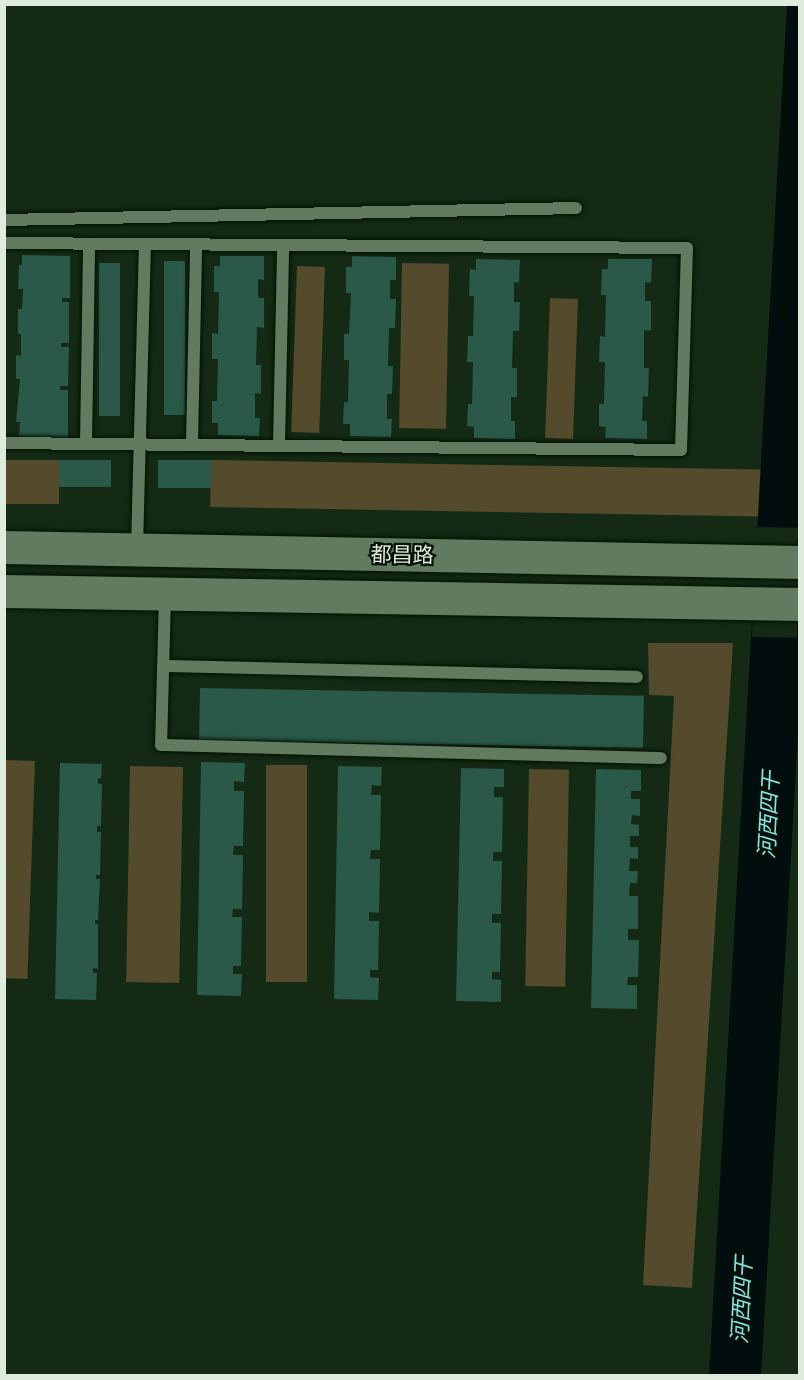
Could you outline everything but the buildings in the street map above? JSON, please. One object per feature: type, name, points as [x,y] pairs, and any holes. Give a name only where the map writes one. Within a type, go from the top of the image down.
[{"type":"main road","name":"都昌路","points":[[4,547],[800,562]]},
{"type":"main road","name":"都昌路","points":[[4,591],[800,603]]},
{"type":"lane","points":[[4,220],[576,208]]},
{"type":"lane","points":[[4,243],[687,248],[681,450],[139,442],[4,443]]},
{"type":"lane","points":[[86,442],[89,244]]},
{"type":"lane","points":[[136,549],[145,244]]},
{"type":"lane","points":[[192,443],[196,244]]},
{"type":"lane","points":[[279,444],[283,245]]},
{"type":"lane","points":[[165,594],[161,745],[661,758]]},
{"type":"lane","points":[[164,666],[637,677]]},
{"type":"shaded area","points":[[402,263],[449,264],[446,429],[399,428]]},
{"type":"shaded area","points":[[297,266],[325,267],[319,433],[291,432]]},
{"type":"shaded area","points":[[550,298],[578,299],[573,439],[545,438]]},
{"type":"shaded area","points":[[5,460],[59,460],[59,504],[5,504]]},
{"type":"shaded area","points":[[211,460],[761,470],[760,517],[210,507]]},
{"type":"shaded area","points":[[648,643],[733,643],[692,1288],[643,1285],[674,696],[649,695]]},
{"type":"shaded area","points":[[5,760],[35,761],[27,979],[4,978]]},
{"type":"shaded area","points":[[266,765],[307,765],[307,982],[266,982]]},
{"type":"shaded area","points":[[130,766],[183,767],[179,983],[126,982]]},
{"type":"shaded area","points":[[529,769],[569,770],[565,987],[525,986]]},
{"type":"water","name":"河西四干","points":[[787,5],[799,5],[800,698],[761,1375],[709,1376]]},
{"type":"pier","points":[[754,527],[799,528],[797,638],[752,637]]}]
